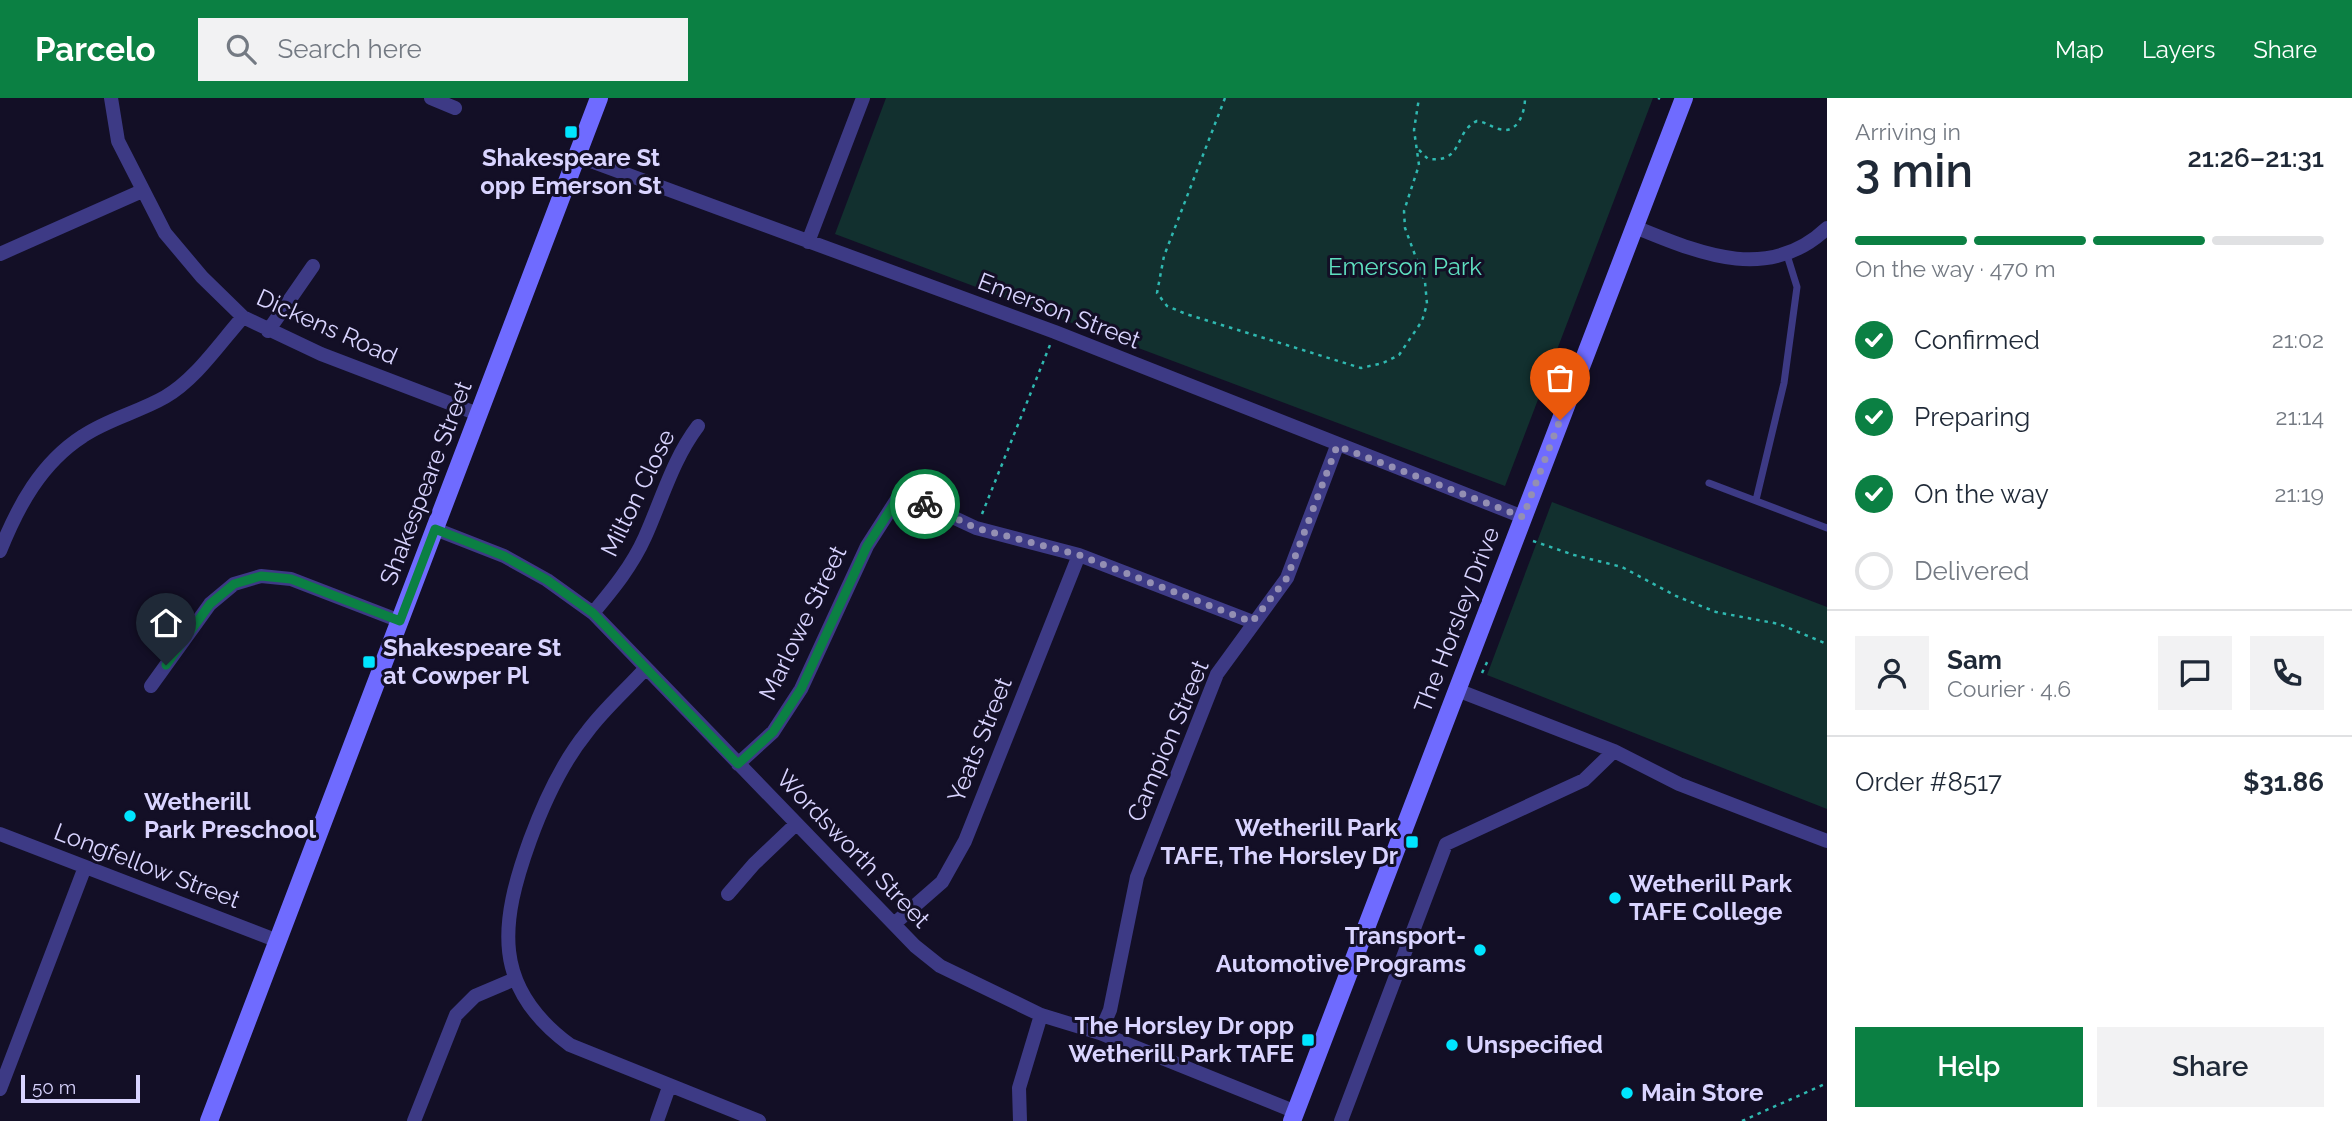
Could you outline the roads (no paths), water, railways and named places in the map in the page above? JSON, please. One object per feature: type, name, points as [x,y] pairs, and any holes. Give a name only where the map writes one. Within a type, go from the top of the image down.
[{"type":"street","name":"Dickens Road","points":[[111,98],[118,141],[165,233],[202,277],[243,317],[268,331],[478,414]]},
{"type":"street","points":[[431,98],[455,108]]},
{"type":"street","name":"Shakespeare Street","points":[[209,1121],[599,98]]},
{"type":"street","points":[[807,242],[863,98]]},
{"type":"street","name":"The Horsley Drive","points":[[1294,1116],[1684,98]]},
{"type":"street","name":"Emerson Street","points":[[577,156],[1055,332],[1337,446],[1523,517]]},
{"type":"street","points":[[0,254],[142,191]]},
{"type":"street","points":[[1634,227],[1705,254],[1729,259],[1787,255],[1814,240],[1827,228]]},
{"type":"street","points":[[268,331],[313,266]]},
{"type":"street","points":[[0,551],[22,500],[49,465],[83,435],[166,396],[195,372],[243,317]]},
{"type":"street","name":"Milton Close","points":[[593,613],[627,570],[644,540],[682,447],[698,426]]},
{"type":"street","name":"Campion Street","points":[[1100,1033],[1110,1010],[1137,877],[1217,674],[1252,622],[1287,578],[1337,446]]},
{"type":"street","name":"Marlowe Street","points":[[738,764],[773,732],[801,689],[867,546],[901,493],[976,528],[1079,555],[1252,622]]},
{"type":"street","name":"Wordsworth Street","points":[[435,529],[504,556],[547,580],[593,613],[796,824],[940,967],[1041,1015],[1100,1033],[1294,1116]]},
{"type":"street","name":"Yeats Street","points":[[894,923],[942,882],[965,841],[1079,555]]},
{"type":"street","points":[[151,686],[210,604],[234,584],[261,576],[291,579],[400,621]]},
{"type":"street","points":[[645,669],[587,731],[561,769],[535,826],[512,889],[507,919],[514,979],[528,1006],[547,1028],[570,1045],[759,1121]]},
{"type":"street","points":[[1457,690],[1614,751],[1679,784],[1827,841]]},
{"type":"street","points":[[1341,1121],[1446,844],[1584,779],[1614,751]]},
{"type":"street","points":[[728,894],[754,864],[796,824]]},
{"type":"street","name":"Longfellow Street","points":[[0,834],[278,940]]},
{"type":"street","points":[[0,1089],[85,867]]},
{"type":"street","points":[[414,1121],[456,1015],[475,996],[514,979]]},
{"type":"street","points":[[1020,1121],[1019,1088],[1041,1015]]},
{"type":"street","points":[[657,1121],[669,1087]]},
{"type":"lane","points":[[1756,500],[1783,383],[1797,287],[1787,255]]},
{"type":"lane","points":[[1709,483],[1827,528]]},
{"type":"place","name":"Shakespeare St opp Emerson St","points":[[571,132]]},
{"type":"place","name":"Shakespeare St at Cowper Pl","points":[[369,662]]},
{"type":"place","name":"Wetherill Park Preschool","points":[[130,816]]},
{"type":"place","name":"Wetherill Park TAFE, The Horsley Dr","points":[[1412,842]]},
{"type":"place","name":"Wetherill Park TAFE College","points":[[1615,898]]},
{"type":"place","name":"Transport- Automotive Programs","points":[[1480,950]]},
{"type":"place","name":"The Horsley Dr opp Wetherill Park TAFE","points":[[1308,1040]]},
{"type":"place","name":"Unspecified","points":[[1452,1045]]},
{"type":"place","name":"Main Store","points":[[1627,1093]]},
{"type":"park label","name":"Emerson Park","points":[[1405,267]]}]
